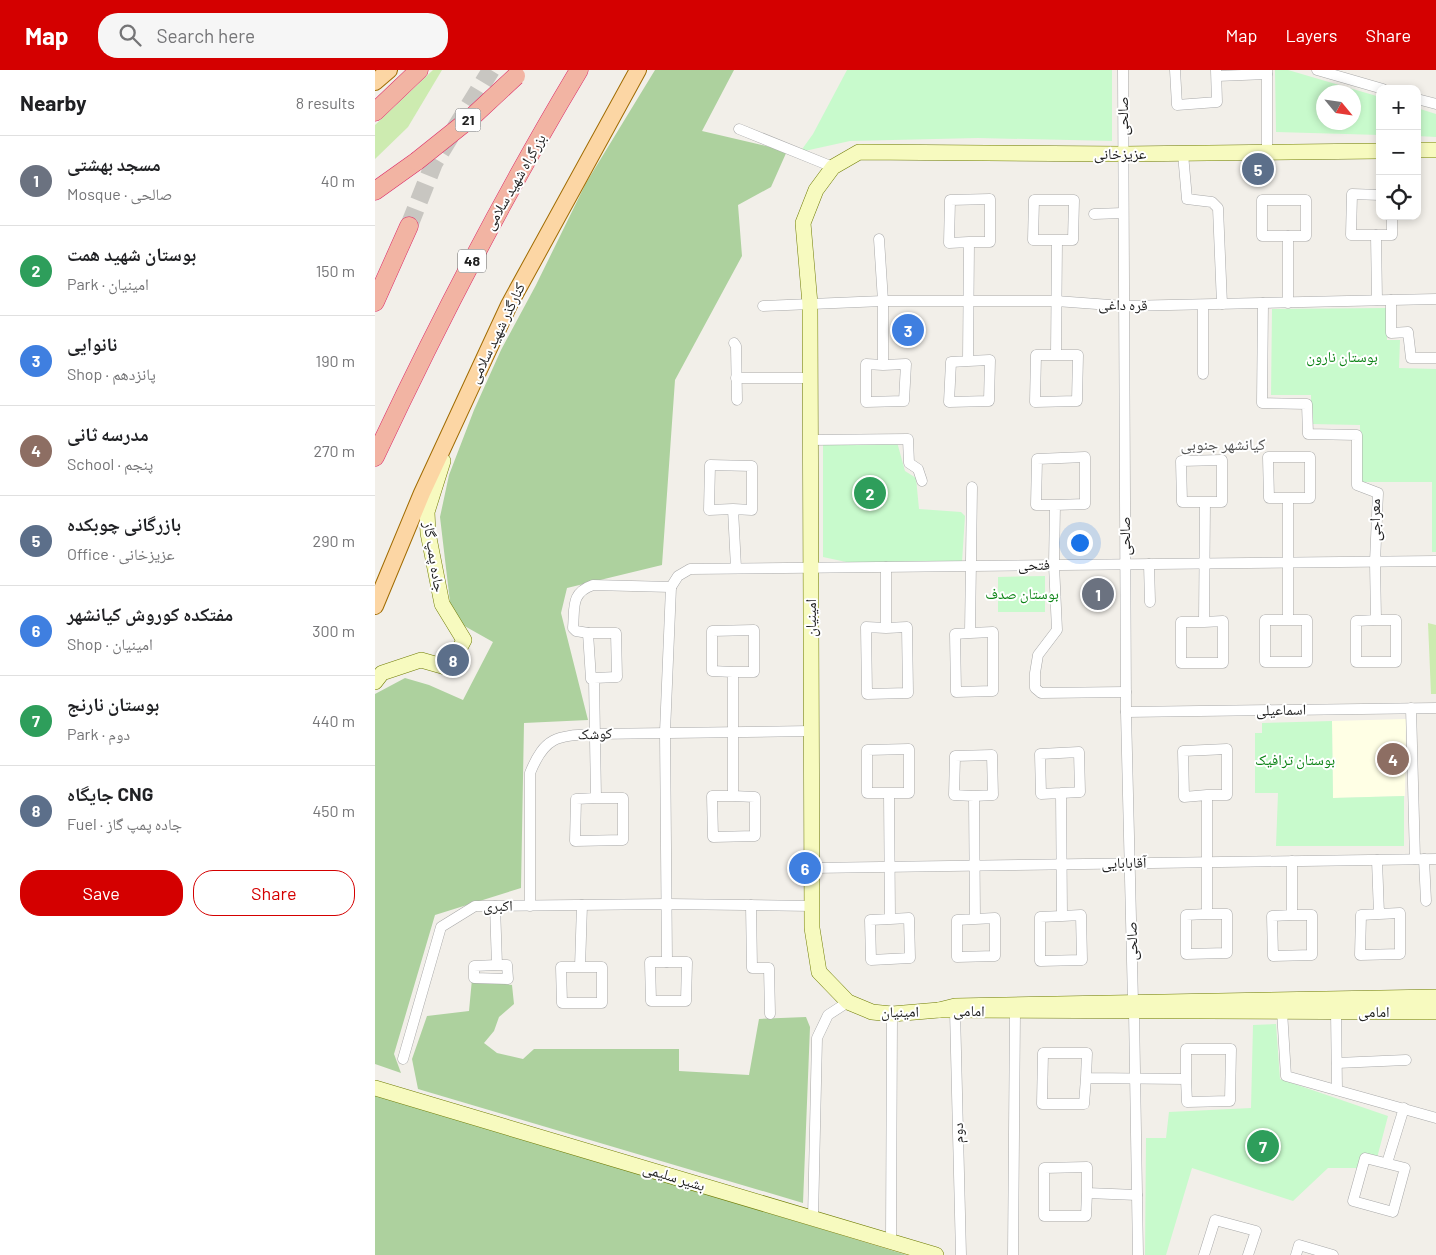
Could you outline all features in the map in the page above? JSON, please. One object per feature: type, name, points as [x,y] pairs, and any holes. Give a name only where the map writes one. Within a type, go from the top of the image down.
[{"type":"highway","points":[[375,112],[419,70]]},
{"type":"highway","name":"بزرگراه شهید سلامی","points":[[375,457],[411,380],[486,232],[579,70]]},
{"type":"highway","name":"21","points":[[375,191],[417,161],[472,117],[519,73]]},
{"type":"highway","points":[[375,302],[409,226]]},
{"type":"main road","points":[[375,82],[389,70]]},
{"type":"main road","name":"کنارگذر شهید سلامی","points":[[375,606],[422,493],[509,305],[638,70]]},
{"type":"main road","points":[[1421,150],[1436,150]]},
{"type":"main road","name":"عزیزخانی","points":[[859,152],[1183,154],[1376,151]]},
{"type":"main road","name":"امینیان","points":[[859,152],[833,168],[816,190],[803,222],[810,304],[812,928],[819,972],[848,1002],[872,1012],[892,1014],[939,1010]]},
{"type":"main road","name":"جاده پمپ گاز","points":[[375,682],[382,673],[421,660],[449,668],[464,640],[442,604],[428,533],[427,512],[457,418]]},
{"type":"main road","name":"امامی","points":[[939,1010],[1015,1011],[1436,997]]},
{"type":"main road","name":"امامی","points":[[939,1010],[955,1006],[1134,1007],[1282,1012],[1436,1012]]},
{"type":"main road","name":"بشیر سلیمی","points":[[377,1087],[936,1255]]},
{"type":"street","name":"صالحی","points":[[1123,70],[1126,692],[1136,1079],[1138,1255]]},
{"type":"street","points":[[1175,70],[1177,105],[1217,102],[1216,73],[1267,72],[1267,152]]},
{"type":"street","points":[[1317,70],[1376,87]]},
{"type":"street","points":[[1421,100],[1436,104]]},
{"type":"street","points":[[739,129],[833,168]]},
{"type":"street","points":[[1183,154],[1187,199],[1212,202],[1218,208],[1223,304]]},
{"type":"street","points":[[1376,195],[1353,194],[1351,235],[1392,235],[1392,220]]},
{"type":"street","points":[[990,199],[990,242],[969,242],[949,243],[950,200],[990,199]]},
{"type":"street","points":[[1034,200],[1074,200],[1073,240],[1057,240],[1033,240],[1034,200]]},
{"type":"street","points":[[1262,200],[1306,200],[1305,236],[1288,236],[1262,236],[1262,200]]},
{"type":"street","points":[[1094,214],[1123,213]]},
{"type":"street","points":[[1376,235],[1377,300]]},
{"type":"street","points":[[1288,236],[1288,302]]},
{"type":"street","points":[[879,240],[883,301],[883,365]]},
{"type":"street","points":[[1056,355],[1057,240]]},
{"type":"street","points":[[967,361],[969,242]]},
{"type":"street","name":"قره داغی","points":[[763,306],[883,301],[1056,302],[1124,306],[1436,299]]},
{"type":"street","points":[[1391,300],[1391,333],[1408,332],[1411,358],[1436,358]]},
{"type":"street","name":"معراجی","points":[[1263,303],[1262,403],[1307,404],[1308,434],[1357,435],[1357,485],[1378,493],[1375,562]]},
{"type":"street","points":[[1203,304],[1203,374]]},
{"type":"street","points":[[734,343],[736,346],[737,400]]},
{"type":"street","points":[[1079,354],[1077,401],[1035,402],[1036,355],[1056,355],[1079,354]]},
{"type":"street","points":[[990,360],[989,401],[949,402],[951,362],[967,361],[990,360]]},
{"type":"street","points":[[865,364],[883,365],[906,364],[904,401],[865,402],[865,364]]},
{"type":"street","points":[[736,378],[810,378]]},
{"type":"street","points":[[810,440],[908,439],[909,463],[917,469],[922,481]]},
{"type":"street","points":[[1085,456],[1085,504],[1055,505],[1036,505],[1037,459],[1085,456]]},
{"type":"street","points":[[1268,457],[1310,457],[1309,498],[1288,498],[1269,498],[1268,457]]},
{"type":"street","points":[[1222,460],[1222,502],[1205,502],[1182,502],[1181,461],[1222,460]]},
{"type":"street","points":[[710,465],[752,466],[752,510],[733,509],[709,510],[710,465]]},
{"type":"street","points":[[970,633],[972,487]]},
{"type":"street","points":[[1288,498],[1288,620]]},
{"type":"street","points":[[1204,622],[1205,502]]},
{"type":"street","points":[[1055,505],[1054,565],[1057,630],[1038,655],[1035,673],[1037,691],[1126,692]]},
{"type":"street","points":[[733,509],[737,568]]},
{"type":"street","name":"فتحی","points":[[671,587],[678,576],[690,568],[1436,561]]},
{"type":"street","points":[[1375,562],[1376,620]]},
{"type":"street","points":[[1149,564],[1150,602]]},
{"type":"street","points":[[886,628],[887,566]]},
{"type":"street","points":[[588,633],[591,678],[617,677],[616,633],[576,632],[573,628],[576,596],[581,590],[593,585],[671,587],[665,732],[668,904],[667,962]]},
{"type":"street","points":[[1265,620],[1288,620],[1307,620],[1307,662],[1265,662],[1265,620]]},
{"type":"street","points":[[1376,620],[1396,620],[1396,662],[1356,662],[1356,621],[1376,620]]},
{"type":"street","points":[[1223,621],[1223,662],[1181,663],[1181,622],[1204,622],[1223,621]]},
{"type":"street","points":[[866,627],[886,628],[907,627],[908,693],[867,694],[866,627]]},
{"type":"street","points":[[753,630],[754,672],[733,672],[712,672],[712,631],[753,630]]},
{"type":"street","points":[[993,632],[993,691],[956,692],[955,634],[970,633],[993,632]]},
{"type":"street","points":[[733,672],[735,732],[733,796]]},
{"type":"street","points":[[594,678],[596,798]]},
{"type":"street","points":[[1411,708],[1419,859],[1426,901]]},
{"type":"street","name":"اسماعیلی","points":[[1127,712],[1436,708]]},
{"type":"street","name":"کوشک","points":[[530,906],[530,773],[536,759],[547,744],[562,736],[594,734],[811,731]]},
{"type":"street","points":[[909,749],[909,793],[889,793],[867,794],[867,750],[909,749]]},
{"type":"street","points":[[1227,749],[1227,794],[1207,795],[1184,797],[1183,751],[1227,749]]},
{"type":"street","points":[[1079,752],[1080,792],[1061,793],[1041,794],[1040,754],[1079,752]]},
{"type":"street","points":[[992,755],[993,795],[974,796],[955,795],[955,756],[992,755]]},
{"type":"street","points":[[889,793],[890,919]]},
{"type":"street","points":[[1061,793],[1062,916]]},
{"type":"street","points":[[1207,795],[1205,862],[1207,914]]},
{"type":"street","points":[[712,796],[733,796],[755,797],[755,836],[713,837],[712,796]]},
{"type":"street","points":[[974,796],[975,919]]},
{"type":"street","points":[[596,798],[623,798],[623,840],[575,840],[575,799],[596,798]]},
{"type":"street","name":"آقابابایی","points":[[812,868],[1436,859]]},
{"type":"street","points":[[1377,860],[1379,914]]},
{"type":"street","points":[[1292,861],[1292,915]]},
{"type":"street","name":"اکبری","points":[[403,1059],[441,927],[475,906],[668,904],[812,906]]},
{"type":"street","points":[[580,967],[582,905]]},
{"type":"street","points":[[495,906],[497,965]]},
{"type":"street","points":[[751,906],[752,968],[769,968],[770,1014]]},
{"type":"street","points":[[1400,913],[1400,954],[1360,955],[1361,915],[1379,914],[1400,913]]},
{"type":"street","points":[[1207,914],[1227,914],[1227,953],[1186,954],[1186,915],[1207,914]]},
{"type":"street","points":[[1081,915],[1082,960],[1041,961],[1040,917],[1062,916],[1081,915]]},
{"type":"street","points":[[1292,915],[1312,915],[1312,955],[1273,956],[1272,916],[1292,915]]},
{"type":"street","points":[[909,918],[910,958],[871,960],[870,920],[890,919],[909,918]]},
{"type":"street","points":[[995,918],[995,956],[957,956],[957,920],[975,919],[995,918]]},
{"type":"street","points":[[650,962],[667,962],[687,962],[686,1001],[651,1001],[650,962]]},
{"type":"street","points":[[561,967],[580,967],[602,967],[602,1003],[562,1003],[561,967]]},
{"type":"street","points":[[813,1218],[817,1038],[828,1015],[848,1002]]},
{"type":"street","name":"دوم","points":[[955,1011],[961,1255]]},
{"type":"street","points":[[1013,1255],[1015,1011]]},
{"type":"street","points":[[1282,1012],[1286,1076],[1436,1118]]},
{"type":"street","points":[[1336,1012],[1337,1089]]},
{"type":"street","points":[[891,1242],[892,1014]]},
{"type":"street","points":[[1186,1049],[1231,1050],[1230,1101],[1187,1102],[1186,1079],[1186,1049]]},
{"type":"street","points":[[1087,1052],[1086,1078],[1084,1104],[1042,1104],[1043,1053],[1087,1052]]},
{"type":"street","points":[[1337,1063],[1406,1060]]},
{"type":"street","points":[[1086,1078],[1186,1079]]},
{"type":"street","points":[[1387,1163],[1404,1108]]},
{"type":"street","points":[[1365,1158],[1387,1163],[1405,1168],[1393,1212],[1353,1201],[1365,1158]]},
{"type":"street","points":[[1087,1167],[1087,1193],[1086,1216],[1044,1216],[1044,1168],[1087,1167]]},
{"type":"street","points":[[1087,1193],[1137,1195]]},
{"type":"street","points":[[1204,1255],[1215,1220],[1256,1231],[1248,1255]]},
{"type":"street","points":[[1296,1255],[1299,1245],[1333,1255]]},
{"type":"shaded area","points":[[1406,719],[1405,796],[1333,798],[1332,721]]},
{"type":"green space","points":[[433,70],[442,70],[408,127],[375,159],[375,125]]},
{"type":"green space","points":[[655,70],[734,70],[702,131],[787,151],[771,187],[738,205],[742,256],[675,380],[662,565],[567,588],[561,613],[588,720],[524,723],[521,888],[435,915],[394,1054],[401,1073],[375,1064],[375,694],[405,678],[429,685],[463,700],[493,642],[452,619],[440,517],[449,475],[474,410],[501,350],[536,285],[586,183]]},
{"type":"green space","points":[[847,70],[1112,70],[1112,141],[978,138],[850,141],[800,152],[813,134]]},
{"type":"green space","points":[[1275,70],[1288,70],[1339,85],[1316,85],[1316,130],[1361,130],[1361,91],[1376,96],[1376,135],[1276,132]]},
{"type":"green space","points":[[1421,109],[1436,114],[1436,137],[1421,136]]},
{"type":"green space","name":"بوستان نارون","points":[[1387,308],[1387,340],[1400,340],[1399,368],[1436,369],[1436,552],[1432,552],[1432,482],[1360,482],[1360,425],[1311,424],[1311,395],[1271,395],[1272,309]]},
{"type":"green space","points":[[897,442],[905,471],[916,478],[919,509],[961,512],[965,516],[962,562],[851,563],[823,557],[823,443]]},
{"type":"green space","name":"بوستان صدف","points":[[1045,576],[1045,612],[998,612],[998,577]]},
{"type":"green space","points":[[1428,623],[1436,625],[1436,694],[1431,694]]},
{"type":"green space","name":"بوستان ترافیک","points":[[1332,721],[1333,798],[1404,796],[1404,846],[1276,846],[1278,793],[1255,793],[1255,733],[1262,733],[1262,723]]},
{"type":"green space","points":[[472,979],[512,985],[514,1004],[499,1017],[494,1031],[484,1043],[497,1053],[523,1059],[534,1049],[679,1049],[679,1071],[749,1075],[759,1019],[806,1017],[810,1027],[803,1203],[418,1089],[412,1059],[427,1016],[469,1011]]},
{"type":"green space","points":[[1276,1024],[1280,1079],[1388,1116],[1377,1158],[1357,1168],[1328,1168],[1293,1201],[1192,1168],[1166,1255],[1145,1255],[1146,1138],[1166,1138],[1169,1112],[1251,1108],[1253,1025]]},
{"type":"green space","points":[[375,1094],[907,1255],[375,1255]]},
{"type":"tunnel","points":[[409,226],[434,163],[491,70]]},
{"type":"place","name":"بازرگانی چوبکده","points":[[1258,169]]},
{"type":"place","name":"نانوایی","points":[[908,330]]},
{"type":"place","name":"بوستان شهید همت","points":[[870,493]]},
{"type":"place","name":"مسجد بهشتی","points":[[1098,594]]},
{"type":"place","name":"جایگاه CNG","points":[[453,660]]},
{"type":"place","name":"مدرسه ثانی","points":[[1393,759]]},
{"type":"place","name":"مفتکده کوروش کیانشهر","points":[[805,868]]},
{"type":"place","name":"بوستان نارنج","points":[[1263,1146]]},
{"type":"district","name":"کیانشهر جنوبی","points":[[1223,444]]}]
